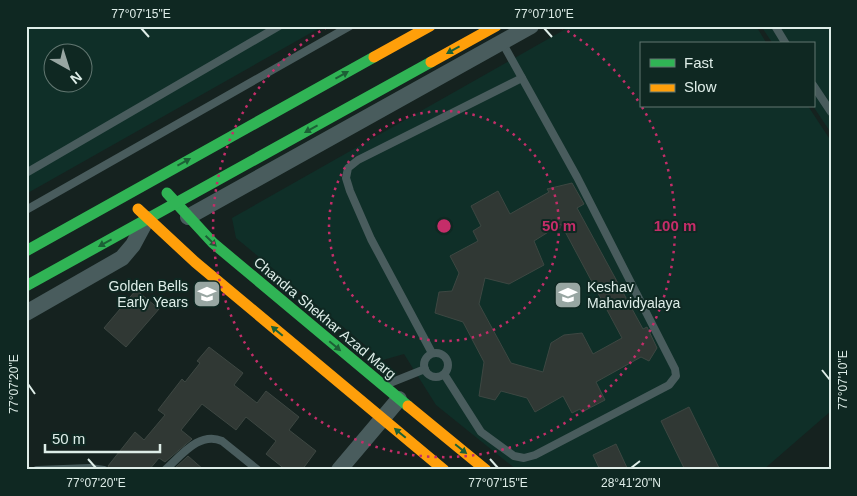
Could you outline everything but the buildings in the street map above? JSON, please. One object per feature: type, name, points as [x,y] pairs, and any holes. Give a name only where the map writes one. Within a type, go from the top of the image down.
[{"type":"main road","points":[[26,251],[430,26]]},
{"type":"main road","points":[[26,286],[495,27]]},
{"type":"main road","name":"Chandra Shekhar Azad Marg","points":[[155,179],[212,243],[486,470]]},
{"type":"main road","points":[[126,195],[147,219],[195,262],[444,470]]},
{"type":"street","points":[[188,217],[531,26]]},
{"type":"street","points":[[26,313],[108,268],[122,258],[133,245],[147,219]]},
{"type":"street","points":[[338,470],[399,399]]},
{"type":"lane","points":[[26,173],[279,26]]},
{"type":"lane","points":[[26,210],[350,26]]},
{"type":"lane","points":[[775,26],[785,42]]},
{"type":"lane","points":[[444,374],[481,432],[514,456],[524,458],[534,455],[669,385],[676,376],[676,369],[577,177],[495,27]]},
{"type":"lane","points":[[432,353],[368,231],[350,191],[346,178],[348,168],[358,160],[522,78]]},
{"type":"lane","points":[[814,86],[831,112]]},
{"type":"lane","points":[[432,353],[441,354],[447,359],[448,367],[444,374],[437,377],[433,377],[425,369],[425,361],[432,353]]},
{"type":"lane","points":[[383,386],[425,369]]},
{"type":"lane","points":[[165,470],[199,441],[215,438],[258,470]]},
{"type":"lane","points":[[37,470],[90,468],[104,470]]},
{"type":"shaded area","points":[[26,26],[323,26],[26,194]]},
{"type":"shaded area","name":"Keshav Mahavidyalaya","points":[[571,26],[756,26],[766,42],[640,42],[640,108],[809,108],[831,141],[831,411],[763,470],[517,470],[436,405],[404,354],[383,360],[236,238],[232,218]]},
{"type":"shaded area","points":[[761,26],[831,26],[831,133],[814,108],[814,42],[772,42]]},
{"type":"traffic: fast","points":[[26,251],[374,57]]},
{"type":"traffic: fast","points":[[26,286],[431,62]]},
{"type":"traffic: fast","points":[[167,193],[213,243],[408,406]]},
{"type":"traffic: slow","points":[[374,57],[430,26]]},
{"type":"traffic: slow","points":[[431,62],[496,26]]},
{"type":"traffic: slow","points":[[138,209],[195,262],[444,470]]},
{"type":"traffic: slow","points":[[408,406],[486,470]]},
{"type":"place","name":"Golden Bells Early Years","points":[[207,294]]},
{"type":"place","name":"Keshav Mahavidyalaya","points":[[568,295]]}]
